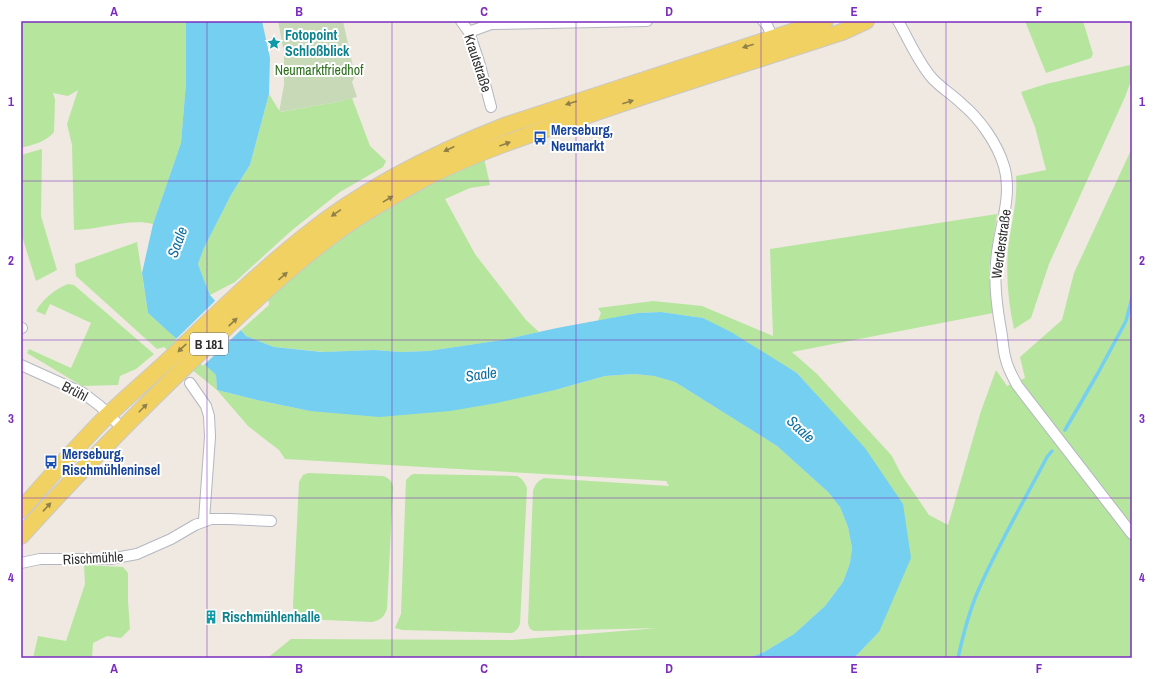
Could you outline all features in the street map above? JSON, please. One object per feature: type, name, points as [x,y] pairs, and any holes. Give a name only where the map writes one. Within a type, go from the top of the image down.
[{"type":"main road","name":"B 181","points":[[21,510],[72,452],[109,414],[153,375],[243,290],[304,236],[337,212],[379,186],[430,157],[542,113],[825,21]]},
{"type":"main road","name":"B 181","points":[[21,536],[122,428],[254,302],[295,266],[340,230],[404,190],[454,164],[480,153],[597,112],[842,32],[866,21]]},
{"type":"street","name":"Krautstraße","points":[[461,21],[469,32],[492,107]]},
{"type":"street","points":[[469,32],[491,24],[643,21]]},
{"type":"street","points":[[763,21],[767,25],[773,38]]},
{"type":"street","name":"Werderstraße","points":[[898,21],[926,70],[933,79],[963,104],[975,117],[996,147],[1004,166],[1007,183],[1006,207],[994,270],[996,301],[1006,360],[1017,385],[1132,534]]},
{"type":"street","name":"Brühl","points":[[21,366],[83,394],[109,414],[122,428]]},
{"type":"street","points":[[190,383],[206,406],[209,416],[210,438],[204,520]]},
{"type":"street","name":"Rischmühle","points":[[21,563],[40,559],[110,559],[136,554],[171,539],[204,520],[229,519],[271,521]]},
{"type":"green space","points":[[21,21],[186,21],[186,83],[181,143],[153,224],[134,222],[74,230],[72,145],[67,124],[78,90],[68,96],[53,93],[55,99],[54,132],[43,141],[21,148]]},
{"type":"green space","name":"Neumarktfriedhof","points":[[278,21],[343,21],[355,76],[352,82],[357,97],[279,112],[284,85],[284,53]]},
{"type":"green space","points":[[1025,21],[1083,21],[1093,54],[1091,58],[1046,73]]},
{"type":"green space","points":[[1130,65],[1131,81],[1125,97],[1049,264],[1031,318],[1014,329],[1010,309],[1007,269],[1008,249],[1016,194],[1016,176],[1046,170],[1035,127],[1021,92],[1046,84]]},
{"type":"green space","points":[[269,94],[280,112],[352,98],[370,146],[386,161],[383,167],[340,192],[291,231],[235,282],[210,295],[198,264],[204,248],[231,195],[250,165]]},
{"type":"green space","points":[[1132,148],[1132,658],[854,658],[879,632],[815,393],[797,373],[703,318],[661,312],[638,313],[598,321],[601,313],[598,308],[653,301],[702,306],[773,336],[770,249],[997,214],[989,269],[993,313],[792,352],[817,374],[892,456],[901,474],[929,515],[948,525],[981,411],[996,370],[1007,386],[1025,378],[1020,357],[1062,320],[1074,273]]},
{"type":"green space","points":[[42,149],[41,216],[57,270],[36,281],[21,233],[21,155]]},
{"type":"green space","points":[[484,158],[490,185],[470,188],[445,199],[475,254],[526,320],[539,332],[502,340],[428,351],[401,352],[374,350],[324,352],[274,347],[246,336],[241,330],[269,305],[268,298],[331,243],[392,203],[439,178]]},
{"type":"green space","points":[[137,242],[148,313],[216,375],[217,390],[164,347],[157,349],[76,276],[75,264]]},
{"type":"green space","points":[[68,284],[74,285],[154,354],[136,369],[120,376],[118,385],[82,386],[27,353],[29,349],[71,368],[91,323],[50,304],[45,315],[36,311],[42,302],[50,295]]},
{"type":"green space","points":[[634,374],[654,376],[675,382],[777,446],[828,492],[840,507],[848,527],[852,548],[850,563],[843,582],[825,606],[794,634],[764,652],[749,658],[258,658],[270,656],[291,639],[512,640],[658,628],[535,631],[530,628],[528,623],[533,491],[537,483],[544,478],[669,486],[666,481],[285,459],[279,450],[248,426],[217,390],[310,411],[555,390],[605,376]]},
{"type":"green space","points":[[308,473],[383,476],[389,479],[392,483],[387,609],[383,616],[378,620],[372,622],[302,619],[294,612],[293,606],[299,482],[303,475]]},
{"type":"green space","points":[[414,474],[517,476],[524,483],[527,488],[520,624],[516,631],[512,633],[402,630],[395,628],[401,614],[406,480]]},
{"type":"green space","points":[[84,565],[123,567],[128,573],[130,629],[121,638],[107,636],[93,643],[92,658],[33,658],[38,636],[66,641],[85,584]]},
{"type":"water","name":"Saale","points":[[186,21],[262,21],[270,58],[269,94],[250,165],[231,195],[204,248],[198,264],[210,295],[246,336],[274,347],[322,352],[374,350],[401,352],[428,351],[502,340],[638,313],[661,312],[703,318],[731,332],[797,373],[865,448],[903,504],[911,558],[879,632],[854,658],[749,658],[764,652],[794,634],[825,606],[843,582],[850,563],[852,548],[848,527],[840,507],[828,492],[777,446],[675,382],[654,376],[634,374],[605,376],[555,390],[497,403],[450,411],[379,417],[310,411],[217,390],[216,375],[148,313],[142,273],[153,224],[181,143],[186,83]]},
{"type":"pier","points":[[217,299],[242,329],[203,366],[175,340]]},
{"type":"waterway","points":[[1065,430],[1126,321],[1132,298]]},
{"type":"waterway","points":[[958,658],[969,615],[986,574],[1047,457],[1052,451]]},
{"type":"place","name":"Fotopoint Schloßblick","points":[[274,43]]},
{"type":"place","name":"Merseburg, Neumarkt","points":[[540,138]]},
{"type":"place","name":"Merseburg, Rischmühleninsel","points":[[51,462]]},
{"type":"place","name":"Rischmühlenhalle","points":[[211,617]]}]
